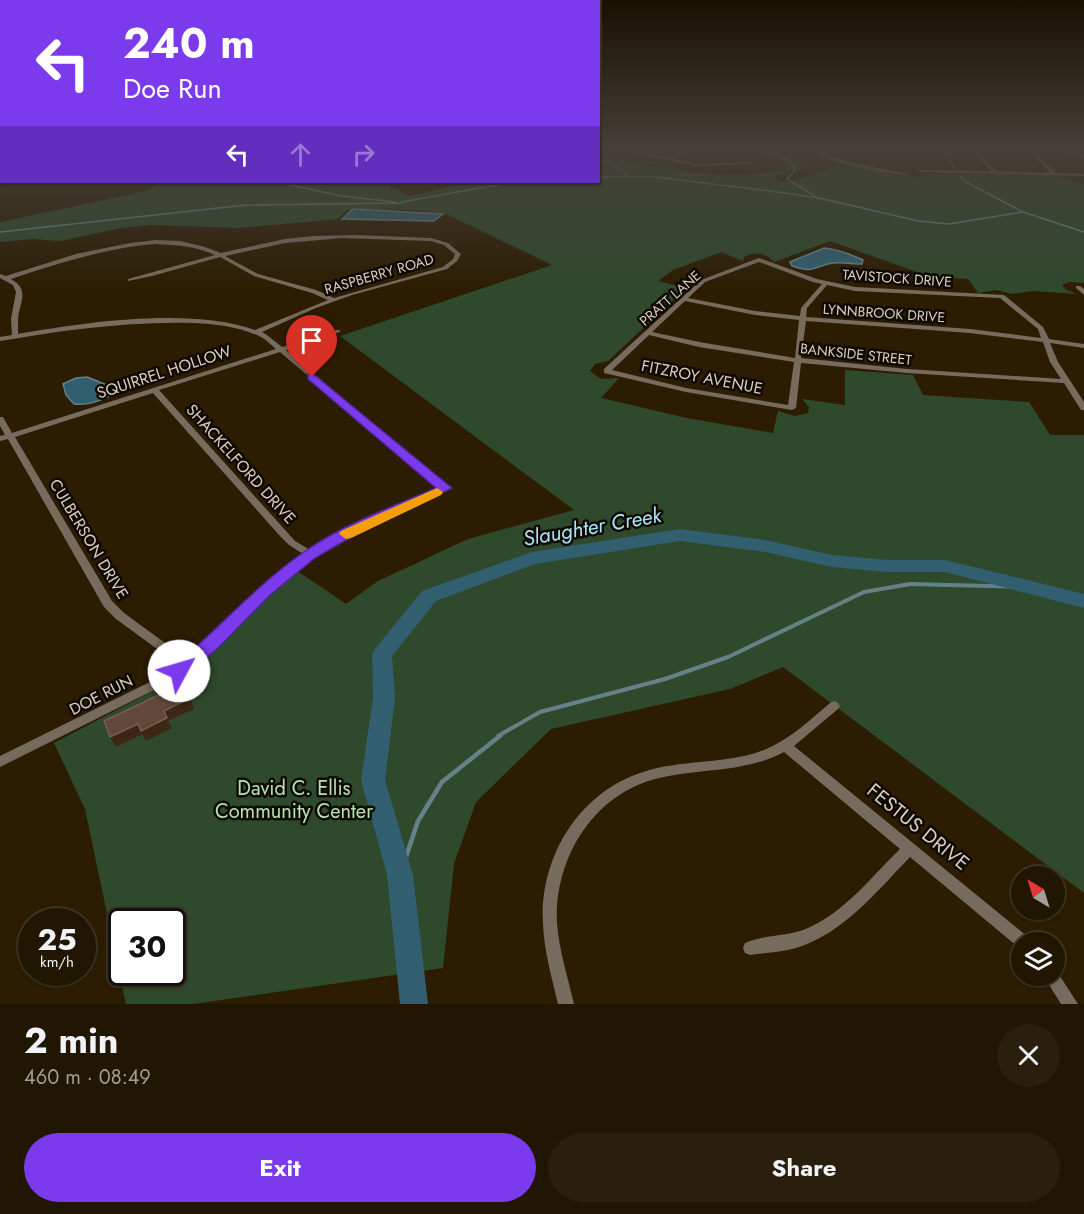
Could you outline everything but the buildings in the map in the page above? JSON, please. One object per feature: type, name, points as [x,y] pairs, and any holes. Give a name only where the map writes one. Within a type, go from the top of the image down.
[{"type":"street","name":"RASPBERRY ROAD","points":[[130,280],[286,240],[349,237],[437,241],[452,246],[458,254],[455,260],[445,268],[334,300],[257,332]]},
{"type":"street","points":[[3,277],[90,252],[143,244],[175,243],[197,246],[221,256],[256,276],[307,287],[334,300]]},
{"type":"street","name":"TAVISTOCK DRIVE","points":[[759,260],[825,284],[872,290],[1002,296],[1039,325],[1045,341]]},
{"type":"street","name":"PRATT LANE","points":[[607,371],[706,279],[759,260]]},
{"type":"street","points":[[3,277],[18,286],[20,291],[21,298],[15,316],[15,336]]},
{"type":"street","points":[[798,360],[806,305],[825,284]]},
{"type":"street","points":[[1081,288],[1084,293]]},
{"type":"street","name":"LYNNBROOK DRIVE","points":[[684,299],[719,307],[848,324],[981,332],[1084,346]]},
{"type":"street","points":[[0,339],[81,326],[142,322],[210,323],[236,326],[257,332],[279,349]]},
{"type":"street","name":"SQUIRREL HOLLOW","points":[[5,437],[338,331]]},
{"type":"street","name":"BANKSIDE STREET","points":[[647,333],[702,346],[866,369],[1065,381]]},
{"type":"street","points":[[1045,341],[1065,381],[1084,408]]},
{"type":"street","name":"DOE RUN","points":[[0,762],[170,677],[214,642],[264,591],[310,554],[339,537],[445,488],[279,349]]},
{"type":"street","name":"FITZROY AVENUE","points":[[607,371],[686,390],[792,408],[798,360]]},
{"type":"street","name":"SHACKELFORD DRIVE","points":[[154,389],[282,533],[292,543],[310,554]]},
{"type":"street","name":"CULBERSON DRIVE","points":[[0,419],[5,437],[108,604],[120,616],[187,665]]},
{"type":"street","points":[[566,1004],[552,935],[550,907],[554,878],[564,849],[584,818],[612,793],[644,777],[679,769],[740,763],[786,746],[834,706]]},
{"type":"street","name":"FESTUS DRIVE","points":[[786,746],[1011,932]]},
{"type":"street","points":[[750,948],[796,940],[816,932],[839,917],[910,848]]},
{"type":"street","points":[[1058,986],[1070,1004]]},
{"type":"green space","name":"David C. Ellis Community Center","points":[[124,196],[1084,196],[1084,283],[1069,282],[1062,285],[1065,289],[1077,294],[1032,291],[1012,294],[996,290],[978,293],[968,279],[920,276],[917,272],[830,241],[774,262],[760,254],[748,255],[743,261],[721,252],[673,270],[658,281],[686,288],[608,361],[595,364],[590,371],[601,379],[619,378],[601,398],[687,418],[773,433],[778,411],[795,416],[808,413],[809,407],[802,399],[845,405],[845,370],[913,375],[923,395],[1029,402],[1050,435],[1084,435],[1084,893],[1065,879],[1065,866],[1048,866],[783,667],[730,689],[551,729],[476,802],[454,864],[443,968],[193,1004],[126,1004],[122,986],[186,986],[186,908],[108,908],[108,918],[85,809],[54,743],[162,686],[296,570],[346,604],[378,581],[468,539],[574,510],[340,336],[552,265],[444,213],[417,210],[355,209],[346,211],[338,219],[239,228],[151,225],[121,228],[60,241],[33,239],[0,242],[0,222]]},
{"type":"water","points":[[353,209],[443,214],[434,221],[342,219]]},
{"type":"water","points":[[824,248],[863,260],[862,264],[833,263],[806,269],[792,266],[790,262]]},
{"type":"water","points":[[87,377],[107,385],[119,386],[119,390],[98,401],[74,404],[66,395],[63,384],[76,378]]},
{"type":"waterway","points":[[341,196],[395,202]]},
{"type":"waterway","points":[[402,202],[436,196]]},
{"type":"waterway","points":[[804,196],[918,221],[949,224],[1023,212],[1084,232]]},
{"type":"waterway","points":[[992,196],[1021,211]]},
{"type":"waterway","points":[[0,232],[246,205],[402,203]]},
{"type":"waterway","name":"Slaughter Creek","points":[[414,1004],[400,875],[373,780],[384,698],[382,654],[429,596],[532,558],[680,535],[765,546],[832,561],[888,566],[945,566],[1084,601]]},
{"type":"waterway","points":[[498,736],[540,712],[665,679],[728,657],[864,592],[910,584],[1029,587]]},
{"type":"waterway","points":[[400,875],[418,821],[442,782],[501,735]]},
{"type":"slow traffic","points":[[346,534],[437,492]]},
{"type":"route","points":[[179,671],[203,653],[264,591],[310,554],[339,537],[445,488],[312,377]]}]
